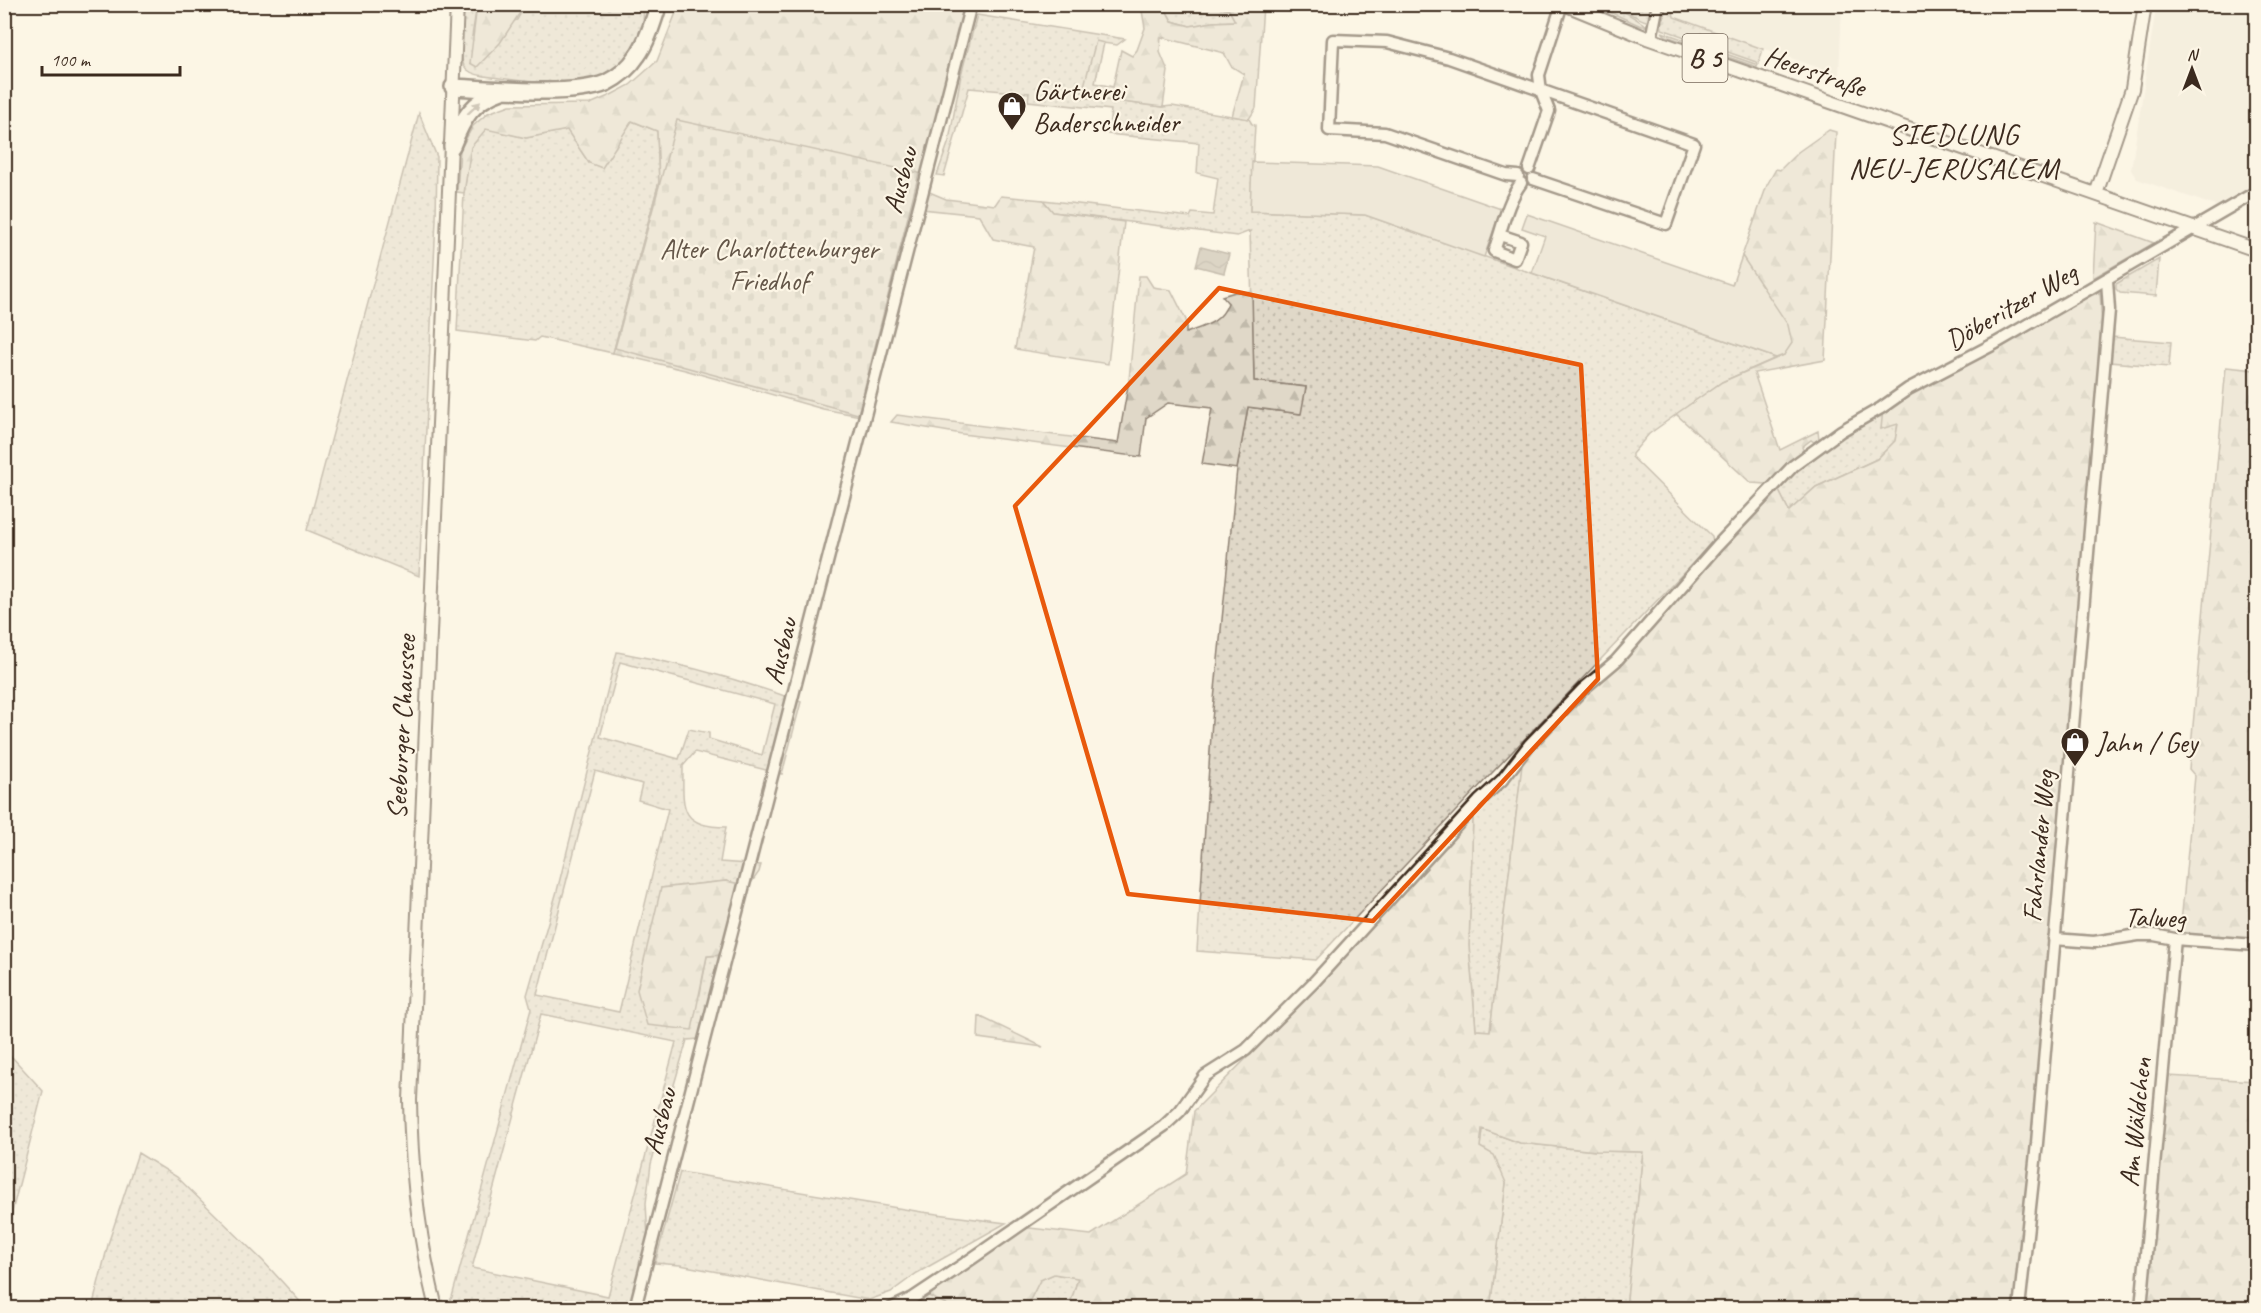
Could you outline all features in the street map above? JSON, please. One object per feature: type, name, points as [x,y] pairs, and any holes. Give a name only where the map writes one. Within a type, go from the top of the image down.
[{"type":"highway","points":[[647,4],[647,36]]},
{"type":"highway","points":[[453,87],[574,90],[606,82],[627,68],[642,49],[659,4]]},
{"type":"highway","points":[[452,146],[461,122],[476,105],[492,95],[514,89]]},
{"type":"main road","name":"Seeburger Chaussee","points":[[436,1308],[420,1233],[414,1191],[410,1100],[457,4]]},
{"type":"main road","name":"Heerstraße","points":[[1563,4],[1651,39],[2256,250]]},
{"type":"main road","points":[[2096,195],[2132,89],[2145,4]]},
{"type":"street","name":"Ausbau","points":[[635,1308],[971,4]]},
{"type":"street","points":[[1531,174],[1549,111],[1541,90],[1539,75],[1563,4]]},
{"type":"street","points":[[1651,39],[1659,4]]},
{"type":"street","points":[[1500,235],[1520,179],[1521,170],[1666,224],[1694,144],[1449,58],[1387,42],[1333,40],[1329,130],[1385,133],[1520,179]]},
{"type":"street","name":"Döberitzer Weg","points":[[892,1308],[913,1298],[964,1264],[1164,1126],[1180,1111],[1205,1076],[1246,1050],[1315,981],[1479,801],[1502,780],[1529,745],[1583,689],[1616,661],[1793,466],[1841,431],[1908,388],[1963,362],[2256,192]]},
{"type":"street","name":"Fahrlander Weg","points":[[2019,1308],[2037,1143],[2069,789],[2109,310],[2107,280]]},
{"type":"street","name":"Talweg","points":[[2054,939],[2094,942],[2138,935],[2256,945]]},
{"type":"street","name":"Am Wäldchen","points":[[2141,1308],[2175,939]]},
{"type":"highlighted area","points":[[1219,288],[1581,365],[1598,679],[1373,921],[1128,894],[1015,506]]},
{"type":"shaded area","points":[[2162,4],[2256,6],[2256,183],[2216,206],[2137,179],[2131,170],[2156,8]]},
{"type":"shaded area","points":[[1672,5],[1842,5],[1839,75],[1674,17]]},
{"type":"green space","points":[[1163,4],[1212,5],[1229,10],[1235,21],[1190,26],[1172,21]]},
{"type":"green space","points":[[464,5],[477,5],[472,36],[517,20],[525,5],[643,5],[643,20],[641,34],[631,54],[614,71],[600,79],[587,82],[543,83],[481,76],[468,70],[462,61],[461,45]]},
{"type":"green space","points":[[477,5],[525,5],[500,43],[477,67],[470,63]]},
{"type":"green space","points":[[679,5],[965,5],[887,309],[837,295],[866,313],[885,318],[860,416],[823,409],[685,370],[613,353],[659,182],[657,131],[632,121],[602,168],[589,163],[567,130],[526,138],[486,129],[471,147],[464,193],[457,192],[460,150],[473,126],[488,113],[510,105],[590,104],[630,85],[657,61]]},
{"type":"green space","points":[[1141,5],[1163,5],[1172,21],[1190,26],[1235,21],[1229,10],[1212,5],[1263,5],[1256,108],[1249,119],[1232,116],[1244,74],[1231,66],[1224,53],[1161,37],[1160,52],[1168,71],[1163,107],[1081,97],[1096,41],[1104,43],[1095,83],[1113,87],[1121,50],[1132,56],[1137,50],[1145,28]]},
{"type":"green space","points":[[1594,5],[1616,8],[1647,26],[1641,26]]},
{"type":"green space","points":[[1614,5],[1654,5],[1651,22],[1638,18]]},
{"type":"green space","points":[[1666,5],[1672,5],[1674,17],[1763,49],[1759,63],[1662,29],[1661,22],[1663,22]]},
{"type":"green space","points":[[977,15],[1125,39],[1117,45],[1096,42],[1082,97],[1163,107],[1172,106],[1249,119],[1255,125],[1250,211],[1365,215],[1776,358],[1722,382],[1649,434],[1632,454],[1632,457],[1712,536],[1713,542],[1316,960],[1197,951],[1212,720],[1237,469],[1248,407],[1300,414],[1306,387],[1254,381],[1250,231],[1237,236],[1053,212],[1043,200],[1190,217],[1192,213],[1213,215],[1218,178],[1197,173],[1199,143],[1108,134],[1111,110],[1028,101],[1029,93],[969,88],[944,176],[937,175],[949,141],[961,75]]},
{"type":"green space","points":[[1662,32],[1758,65],[1757,67],[1666,36]]},
{"type":"green space","points":[[419,113],[437,157],[419,576],[307,530]]},
{"type":"green space","name":"Alter Charlottenburger Friedhof","points":[[677,120],[919,173],[858,414],[615,348]]},
{"type":"green space","points":[[632,121],[657,131],[659,182],[613,353],[540,337],[535,341],[457,331],[464,193],[471,147],[486,128],[526,138],[567,130],[589,163]]},
{"type":"green space","points":[[1829,130],[1836,132],[1825,360],[1754,373],[1780,450],[1818,431],[1819,439],[1814,442],[1811,440],[1802,447],[1804,452],[1775,479],[1766,484],[1751,483],[1676,414],[1722,382],[1784,355],[1759,284],[1742,256],[1767,185],[1776,169],[1780,170],[1798,152]]},
{"type":"green space","points":[[1252,162],[1378,166],[1501,209],[1484,257],[1365,215],[1250,211]]},
{"type":"green space","points":[[927,191],[946,199],[995,205],[1001,196],[1043,200],[1053,212],[1124,222],[1108,364],[1015,349],[1034,247],[993,239],[979,215],[922,209]]},
{"type":"green space","points":[[1527,214],[1732,285],[1742,256],[1788,325],[1792,343],[1784,355],[1776,358],[1532,273],[1545,236],[1522,228]]},
{"type":"green space","points":[[2096,222],[2154,243],[2093,278]]},
{"type":"green space","points":[[2159,259],[2156,296],[2120,293],[2116,289],[2116,284]]},
{"type":"green space","points":[[1139,276],[1146,276],[1153,287],[1171,290],[1186,320],[1186,333],[1211,323],[1221,315],[1228,303],[1222,296],[1235,292],[1252,292],[1254,381],[1306,387],[1301,414],[1248,407],[1237,469],[1202,464],[1212,408],[1168,403],[1146,418],[1141,457],[962,434],[891,422],[897,415],[1118,443],[1129,380]]},
{"type":"green space","points":[[2100,292],[2102,328],[2016,1308],[1626,1308],[1643,1152],[1596,1151],[1520,1143],[1482,1129],[1480,1147],[1494,1155],[1506,1183],[1490,1308],[1069,1308],[1078,1278],[1054,1274],[1040,1280],[1026,1308],[948,1305],[924,1294],[1021,1227],[1091,1235],[1186,1174],[1194,1111],[1320,984],[1473,814],[1469,946],[1476,1030],[1490,1031],[1523,757],[1777,487],[1789,511],[1816,487],[1877,459],[1895,441],[1898,424],[1881,429],[1883,409],[1909,390],[2080,300]]},
{"type":"green space","points":[[2112,337],[2171,342],[2169,367],[2109,362]]},
{"type":"green space","points":[[2226,367],[2256,370],[2256,940],[2180,934],[2195,776],[2189,769]]},
{"type":"green space","points":[[1883,409],[1898,423],[1895,441],[1877,459],[1816,487],[1789,511],[1777,487],[1799,464]]},
{"type":"green space","points":[[617,652],[710,673],[801,702],[782,774],[695,752],[683,766],[686,812],[699,823],[726,827],[720,862],[761,865],[749,886],[726,881],[661,888],[700,994],[707,956],[723,955],[699,1039],[687,1040],[651,1164],[646,1203],[648,1239],[630,1308],[446,1308],[452,1297],[531,1009],[527,995],[557,891]],"holes":[[[620,662],[775,704],[762,755],[709,739],[709,733],[689,729],[679,759],[600,737]],[[595,771],[642,784],[638,800],[668,809],[619,1012],[537,995]],[[541,1014],[676,1042],[608,1296],[472,1268]]]},
{"type":"green space","points":[[1523,757],[1490,1031],[1476,1030],[1469,946],[1473,814]]},
{"type":"green space","points":[[726,881],[749,886],[723,955],[707,956],[692,1030],[647,1025],[637,990],[661,888]]},
{"type":"green space","points":[[979,1016],[1043,1047],[978,1038]]},
{"type":"green space","points":[[5,1054],[13,1058],[43,1091],[5,1239]]},
{"type":"green space","points":[[2167,1076],[2256,1081],[2256,1308],[2147,1308]]},
{"type":"green space","points":[[1482,1129],[1520,1143],[1596,1151],[1643,1152],[1626,1308],[1490,1308],[1506,1183],[1480,1147]]},
{"type":"green space","points":[[138,1153],[177,1177],[263,1261],[306,1308],[92,1308],[109,1241]]},
{"type":"green space","points":[[680,1172],[922,1212],[1006,1223],[917,1273],[891,1292],[869,1300],[680,1265],[655,1263]]},
{"type":"green space","points":[[1054,1274],[1078,1278],[1069,1308],[1026,1308],[1040,1280]]},
{"type":"green space","points":[[924,1294],[1007,1308],[911,1306]]},
{"type":"water","points":[[1201,247],[1229,254],[1224,273],[1196,266]]},
{"type":"place","name":"Gärtnerei Baderschneider","points":[[1012,132]]},
{"type":"place","name":"Jahn / Gey","points":[[2075,768]]},
{"type":"district","name":"SIEDLUNG NEU-JERUSALEM","points":[[1954,151]]}]
